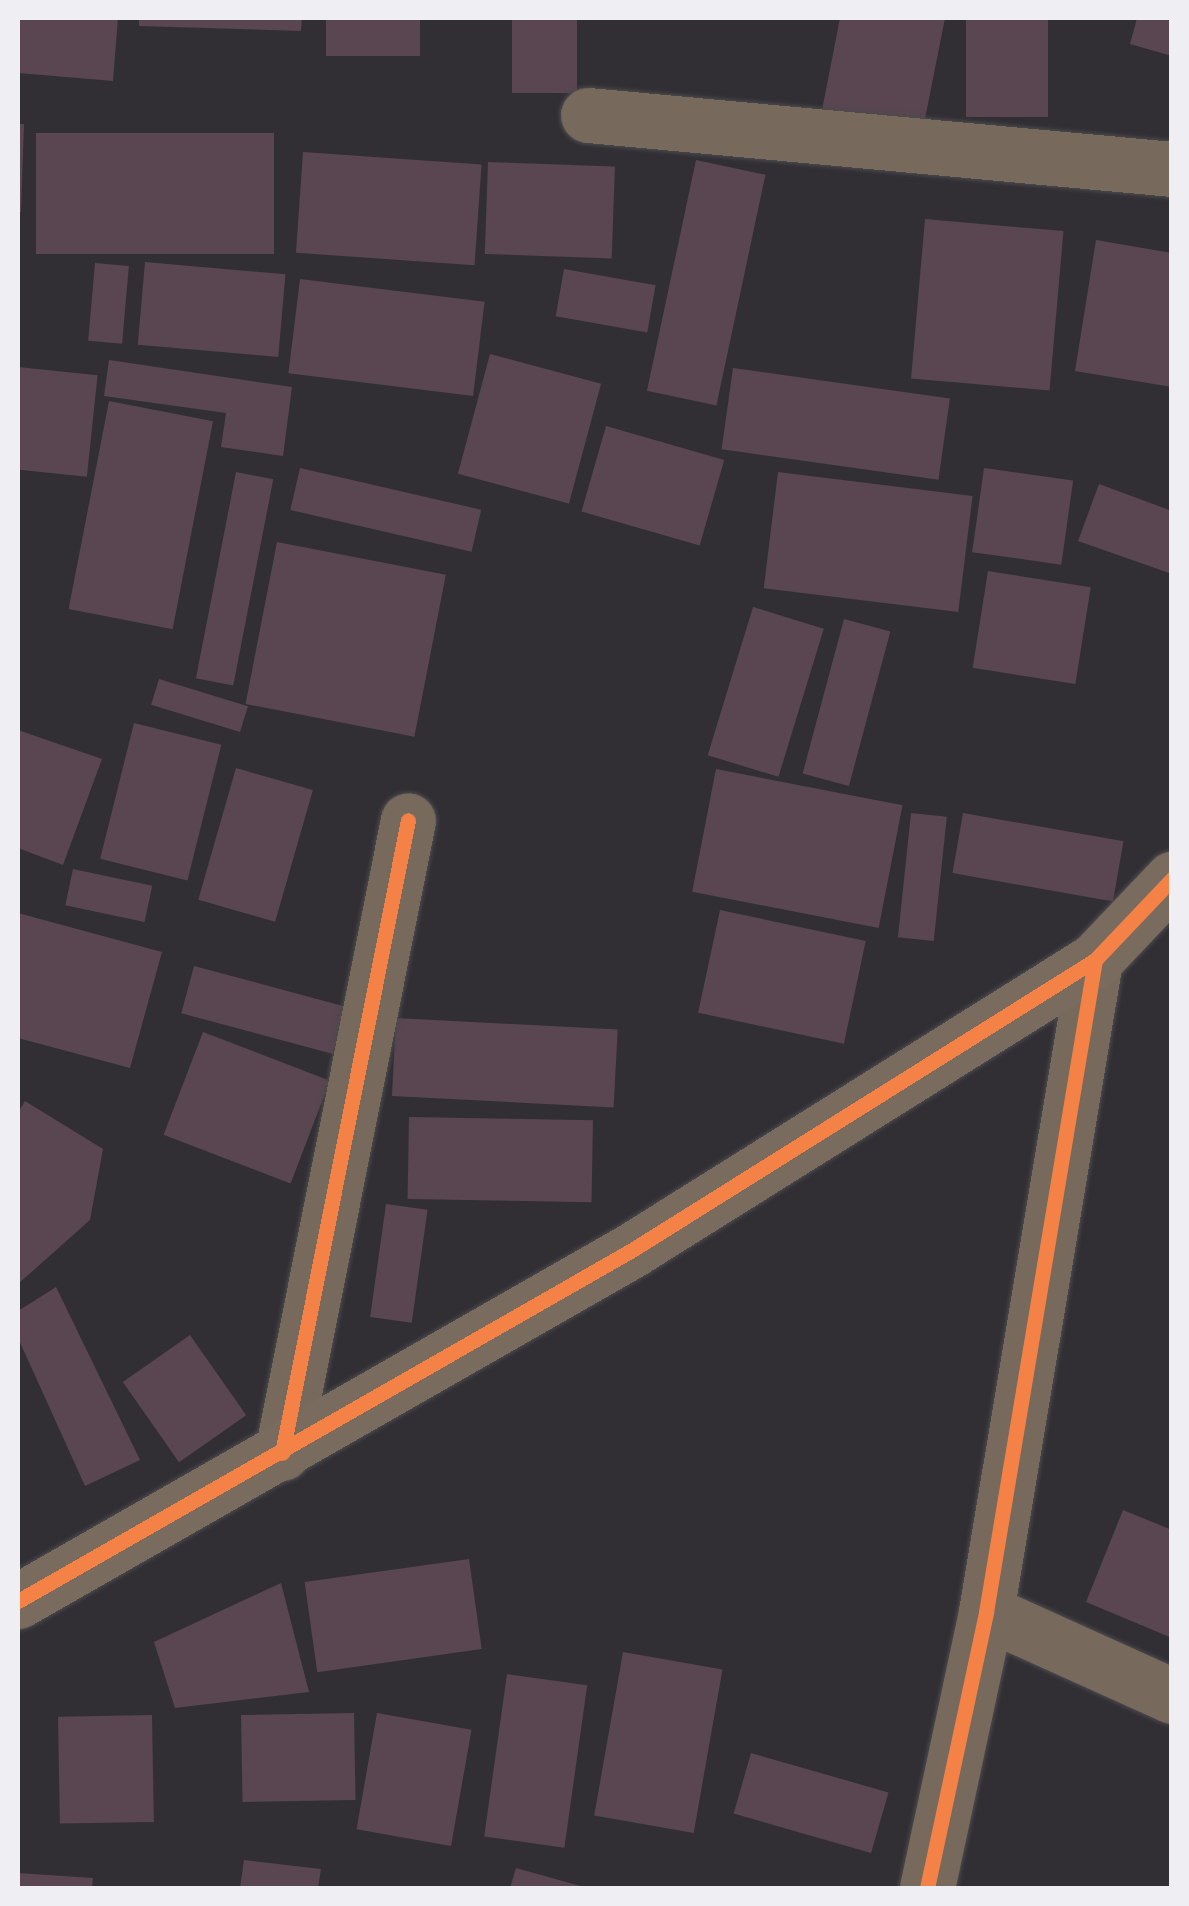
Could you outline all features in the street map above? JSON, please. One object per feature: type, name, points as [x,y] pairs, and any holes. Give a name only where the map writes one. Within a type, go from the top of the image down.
[{"type":"street","points":[[588,115],[1172,169]]},
{"type":"street","points":[[282,1453],[408,820]]},
{"type":"street","points":[[18,1601],[632,1250],[1095,960],[1172,879]]},
{"type":"street","points":[[927,1888],[986,1612],[1095,960]]},
{"type":"street","points":[[986,1612],[1172,1696]]},
{"type":"building","points":[[18,18],[118,18],[113,81],[18,73]]},
{"type":"building","points":[[139,18],[302,18],[301,31],[139,26]]},
{"type":"building","points":[[326,18],[420,18],[420,56],[326,56]]},
{"type":"building","points":[[512,18],[577,18],[577,93],[512,93]]},
{"type":"building","points":[[840,18],[945,18],[923,129],[822,110]]},
{"type":"building","points":[[966,18],[1048,18],[1048,117],[966,117]]},
{"type":"building","points":[[1137,18],[1172,18],[1172,56],[1130,44]]},
{"type":"building","points":[[18,124],[24,124],[21,212],[18,212]]},
{"type":"building","points":[[36,133],[274,133],[274,254],[36,254]]},
{"type":"building","points":[[303,152],[482,164],[475,265],[296,253]]},
{"type":"building","points":[[696,160],[765,175],[716,406],[647,391]]},
{"type":"building","points":[[488,162],[615,166],[612,258],[485,254]]},
{"type":"building","points":[[925,219],[1063,231],[1050,391],[911,378]]},
{"type":"building","points":[[1096,240],[1172,253],[1172,387],[1075,371]]},
{"type":"building","points":[[145,262],[285,274],[278,357],[138,345]]},
{"type":"building","points":[[95,263],[129,266],[122,344],[88,341]]},
{"type":"building","points":[[564,269],[656,285],[647,332],[556,316]]},
{"type":"building","points":[[300,279],[485,302],[473,396],[288,373]]},
{"type":"building","points":[[490,354],[601,384],[569,504],[458,474]]},
{"type":"building","points":[[109,360],[292,387],[283,456],[221,447],[226,413],[104,396]]},
{"type":"building","points":[[18,367],[98,375],[87,477],[18,470]]},
{"type":"building","points":[[733,368],[950,398],[938,480],[722,449]]},
{"type":"building","points":[[109,401],[213,421],[173,629],[69,609]]},
{"type":"building","points":[[606,426],[724,460],[700,545],[581,512]]},
{"type":"building","points":[[300,468],[481,510],[472,552],[290,510]]},
{"type":"building","points":[[984,468],[1073,481],[1061,565],[972,552]]},
{"type":"building","points":[[236,472],[273,479],[233,685],[196,678]]},
{"type":"building","points":[[778,472],[973,496],[958,612],[764,588]]},
{"type":"building","points":[[1099,484],[1172,511],[1172,574],[1078,541]]},
{"type":"building","points":[[277,542],[446,575],[414,737],[246,704]]},
{"type":"building","points":[[988,571],[1091,587],[1075,684],[973,668]]},
{"type":"building","points":[[753,607],[824,629],[778,777],[708,755]]},
{"type":"building","points":[[844,619],[890,631],[849,786],[803,774]]},
{"type":"building","points":[[159,679],[248,706],[240,732],[151,705]]},
{"type":"building","points":[[134,723],[221,745],[187,881],[100,859]]},
{"type":"building","points":[[18,730],[102,759],[63,865],[18,848]]},
{"type":"building","points":[[236,768],[313,790],[275,922],[198,900]]},
{"type":"building","points":[[716,769],[903,805],[879,928],[692,892]]},
{"type":"building","points":[[911,813],[947,817],[934,941],[898,937]]},
{"type":"building","points":[[963,813],[1124,841],[1113,901],[952,873]]},
{"type":"building","points":[[73,869],[152,886],[145,922],[65,905]]},
{"type":"building","points":[[720,910],[866,941],[844,1044],[698,1013]]},
{"type":"building","points":[[18,913],[162,952],[130,1068],[18,1038]]},
{"type":"building","points":[[194,966],[346,1007],[333,1054],[181,1013]]},
{"type":"building","points":[[396,1018],[618,1030],[614,1108],[392,1096]]},
{"type":"building","points":[[203,1032],[330,1081],[291,1183],[164,1135]]},
{"type":"building","points":[[25,1101],[103,1149],[90,1220],[18,1284],[18,1113]]},
{"type":"building","points":[[409,1117],[593,1120],[592,1202],[408,1199]]},
{"type":"building","points":[[386,1204],[428,1210],[412,1323],[370,1317]]},
{"type":"building","points":[[56,1287],[140,1460],[85,1486],[18,1338],[18,1311]]},
{"type":"building","points":[[190,1335],[246,1415],[179,1462],[123,1382]]},
{"type":"building","points":[[1123,1510],[1172,1530],[1172,1638],[1086,1602]]},
{"type":"building","points":[[469,1559],[482,1649],[317,1672],[305,1582]]},
{"type":"building","points":[[281,1583],[309,1692],[175,1708],[154,1642]]},
{"type":"building","points":[[623,1652],[722,1670],[694,1833],[594,1815]]},
{"type":"building","points":[[507,1674],[587,1685],[564,1848],[484,1836]]},
{"type":"building","points":[[354,1713],[356,1800],[243,1802],[241,1715]]},
{"type":"building","points":[[377,1713],[472,1730],[451,1846],[357,1829]]},
{"type":"building","points":[[152,1715],[154,1822],[60,1824],[58,1717]]},
{"type":"building","points":[[751,1753],[888,1792],[871,1853],[734,1814]]},
{"type":"building","points":[[244,1860],[321,1869],[318,1888],[240,1888]]},
{"type":"building","points":[[516,1868],[584,1887],[584,1888],[510,1888]]},
{"type":"building","points":[[18,1873],[93,1878],[92,1888],[18,1888]]},
{"type":"cycle path","points":[[282,1453],[408,820]]},
{"type":"cycle path","points":[[18,1601],[632,1250],[1095,960],[1172,879]]},
{"type":"cycle path","points":[[927,1888],[986,1612],[1095,960]]}]
